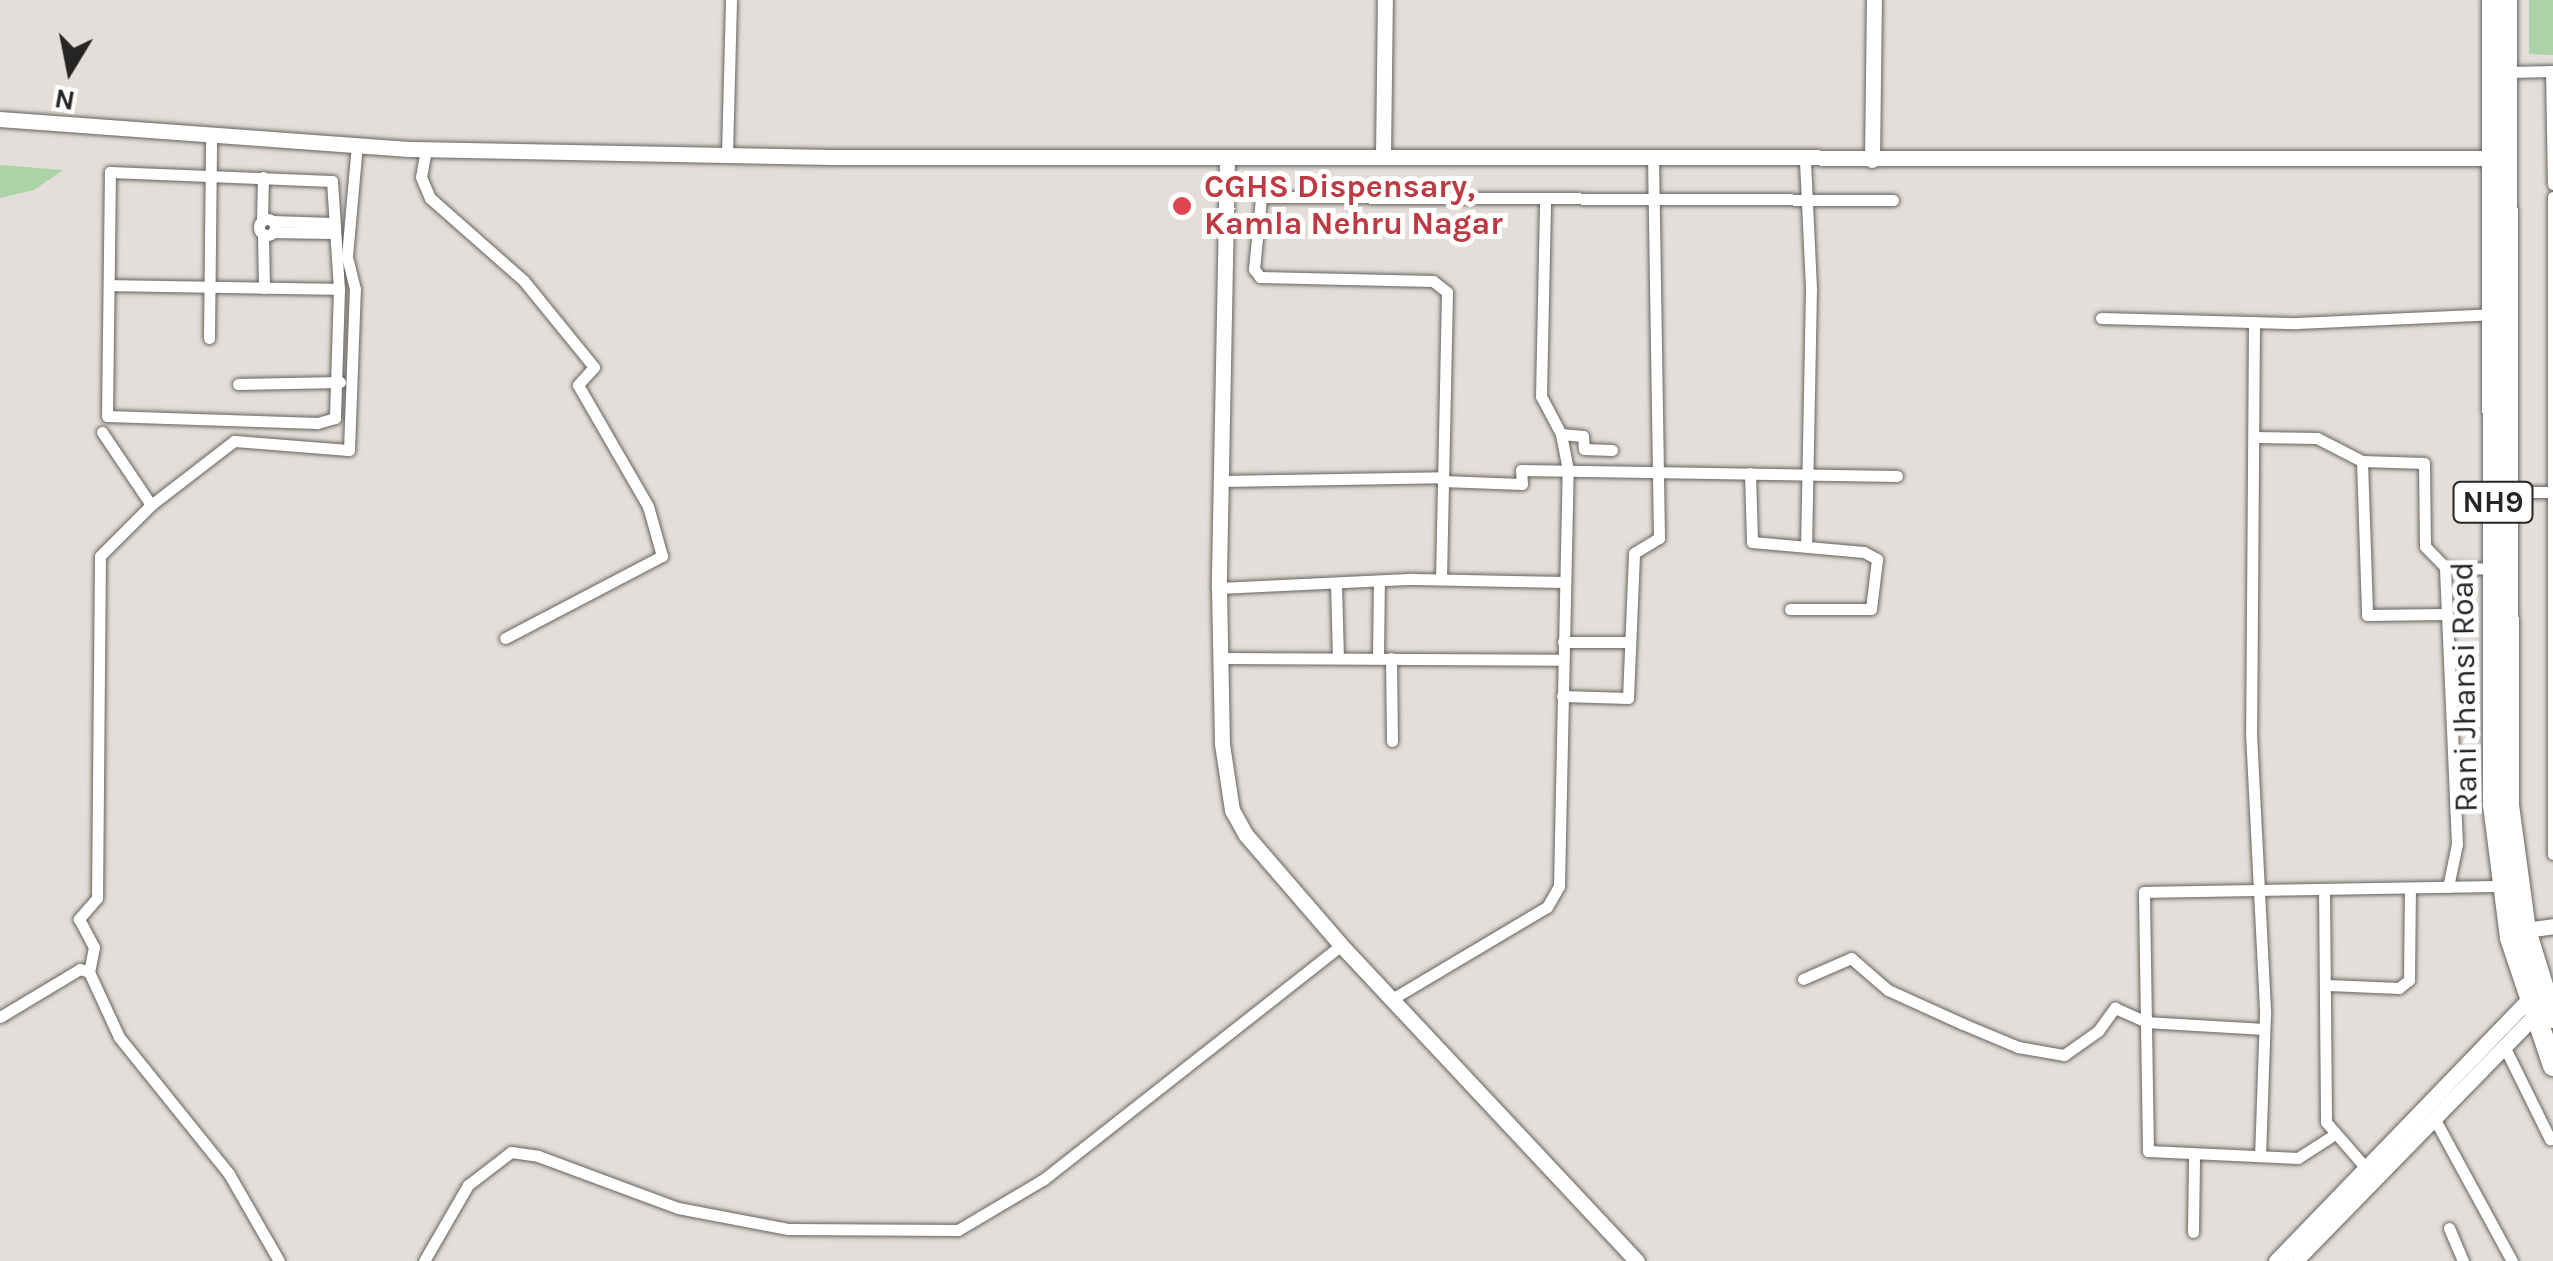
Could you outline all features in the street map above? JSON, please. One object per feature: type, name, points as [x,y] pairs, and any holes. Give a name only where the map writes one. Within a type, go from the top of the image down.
[{"type":"highway","name":"Rani Jhansi Road","points":[[2492,0],[2494,158],[2502,313]]},
{"type":"highway","name":"Rani Jhansi Road","points":[[2507,0],[2502,568],[2509,804],[2538,1011]]},
{"type":"highway","name":"Rani Jhansi Road","points":[[2502,568],[2493,805],[2503,886],[2553,1066]]},
{"type":"street","points":[[727,154],[731,0]]},
{"type":"street","points":[[1383,156],[1385,0]]},
{"type":"street","points":[[1872,160],[1874,0]]},
{"type":"street","points":[[2508,72],[2552,72],[2553,184]]},
{"type":"street","points":[[0,119],[358,145],[727,154],[1805,161],[2494,158]]},
{"type":"street","points":[[208,338],[210,135]]},
{"type":"street","points":[[279,1261],[230,1174],[119,1037],[88,972],[94,946],[79,919],[97,898],[100,556],[150,505],[234,441],[349,450],[356,289],[346,256],[358,145]]},
{"type":"street","points":[[426,148],[421,177],[430,198],[524,281],[594,367],[578,385],[648,506],[662,556],[505,638]]},
{"type":"street","points":[[1226,158],[1219,588],[1220,658],[1232,810],[1246,836],[1341,945],[1637,1261]]},
{"type":"street","points":[[1562,696],[1628,698],[1634,553],[1659,538],[1658,195],[1652,160]]},
{"type":"street","points":[[1805,161],[1809,196],[1806,546]]},
{"type":"street","points":[[110,172],[263,177],[332,181],[332,228],[339,290],[339,411],[329,423],[106,416],[110,172]]},
{"type":"street","points":[[263,177],[268,227],[264,288]]},
{"type":"street","points":[[1440,579],[1444,287],[1433,281],[1260,277],[1254,269],[1258,202],[1271,196],[1545,199],[1658,195],[1893,200]]},
{"type":"street","points":[[2553,197],[2553,854]]},
{"type":"street","points":[[1392,999],[1547,908],[1556,895],[1568,470],[1562,434],[1542,396],[1545,199]]},
{"type":"street","points":[[268,227],[332,228]]},
{"type":"street","points":[[109,286],[339,290]]},
{"type":"street","points":[[2101,318],[2254,322],[2502,313]]},
{"type":"street","points":[[2254,322],[2251,732],[2263,1029],[2260,1156]]},
{"type":"street","points":[[238,384],[340,382]]},
{"type":"street","points":[[102,432],[150,505]]},
{"type":"street","points":[[1562,434],[1583,436],[1584,450],[1612,450]]},
{"type":"street","points":[[2255,438],[2317,438],[2362,461],[2424,462],[2424,546],[2446,567],[2502,568]]},
{"type":"street","points":[[2362,461],[2368,615],[2446,614]]},
{"type":"street","points":[[1221,481],[1442,480],[1522,484],[1521,470],[1897,476]]},
{"type":"street","points":[[1750,474],[1752,542],[1874,555],[1873,604],[1862,612],[1790,609]]},
{"type":"street","points":[[2502,492],[2551,492]]},
{"type":"street","points":[[2446,567],[2458,844],[2448,887]]},
{"type":"street","points":[[1219,588],[1440,579],[1563,582]]},
{"type":"street","points":[[1378,658],[1379,581]]},
{"type":"street","points":[[1336,584],[1338,658]]},
{"type":"street","points":[[1563,642],[1630,642]]},
{"type":"street","points":[[1220,658],[1562,660]]},
{"type":"street","points":[[1392,658],[1392,741]]},
{"type":"street","points":[[2332,1136],[2298,1158],[2148,1151],[2144,892],[2503,886]]},
{"type":"street","points":[[2328,985],[2399,988],[2410,980],[2410,888]]},
{"type":"street","points":[[2324,889],[2328,985],[2326,1122],[2332,1136],[2366,1168]]},
{"type":"street","points":[[2526,930],[2553,926]]},
{"type":"street","points":[[424,1261],[468,1185],[511,1152],[538,1156],[678,1208],[788,1229],[958,1230],[1044,1179],[1341,945]]},
{"type":"street","points":[[1804,979],[1852,958],[1888,990],[2018,1047],[2064,1055],[2098,1031],[2115,1008],[2146,1022],[2263,1029]]},
{"type":"street","points":[[0,1017],[80,969],[88,972]]},
{"type":"street","points":[[2295,1261],[2538,1011]]},
{"type":"street","points":[[2276,1261],[2366,1168],[2538,1011]]},
{"type":"street","points":[[2504,1046],[2552,1141]]},
{"type":"street","points":[[2434,1118],[2512,1261]]},
{"type":"street","points":[[2194,1156],[2194,1232]]},
{"type":"street","points":[[2449,1228],[2463,1261]]},
{"type":"green space","points":[[2529,0],[2553,0],[2553,55],[2529,54]]},
{"type":"green space","points":[[0,165],[63,170],[34,190],[0,198]]},
{"type":"place","name":"CGHS Dispensary, Kamla Nehru Nagar","points":[[1182,206]]}]
